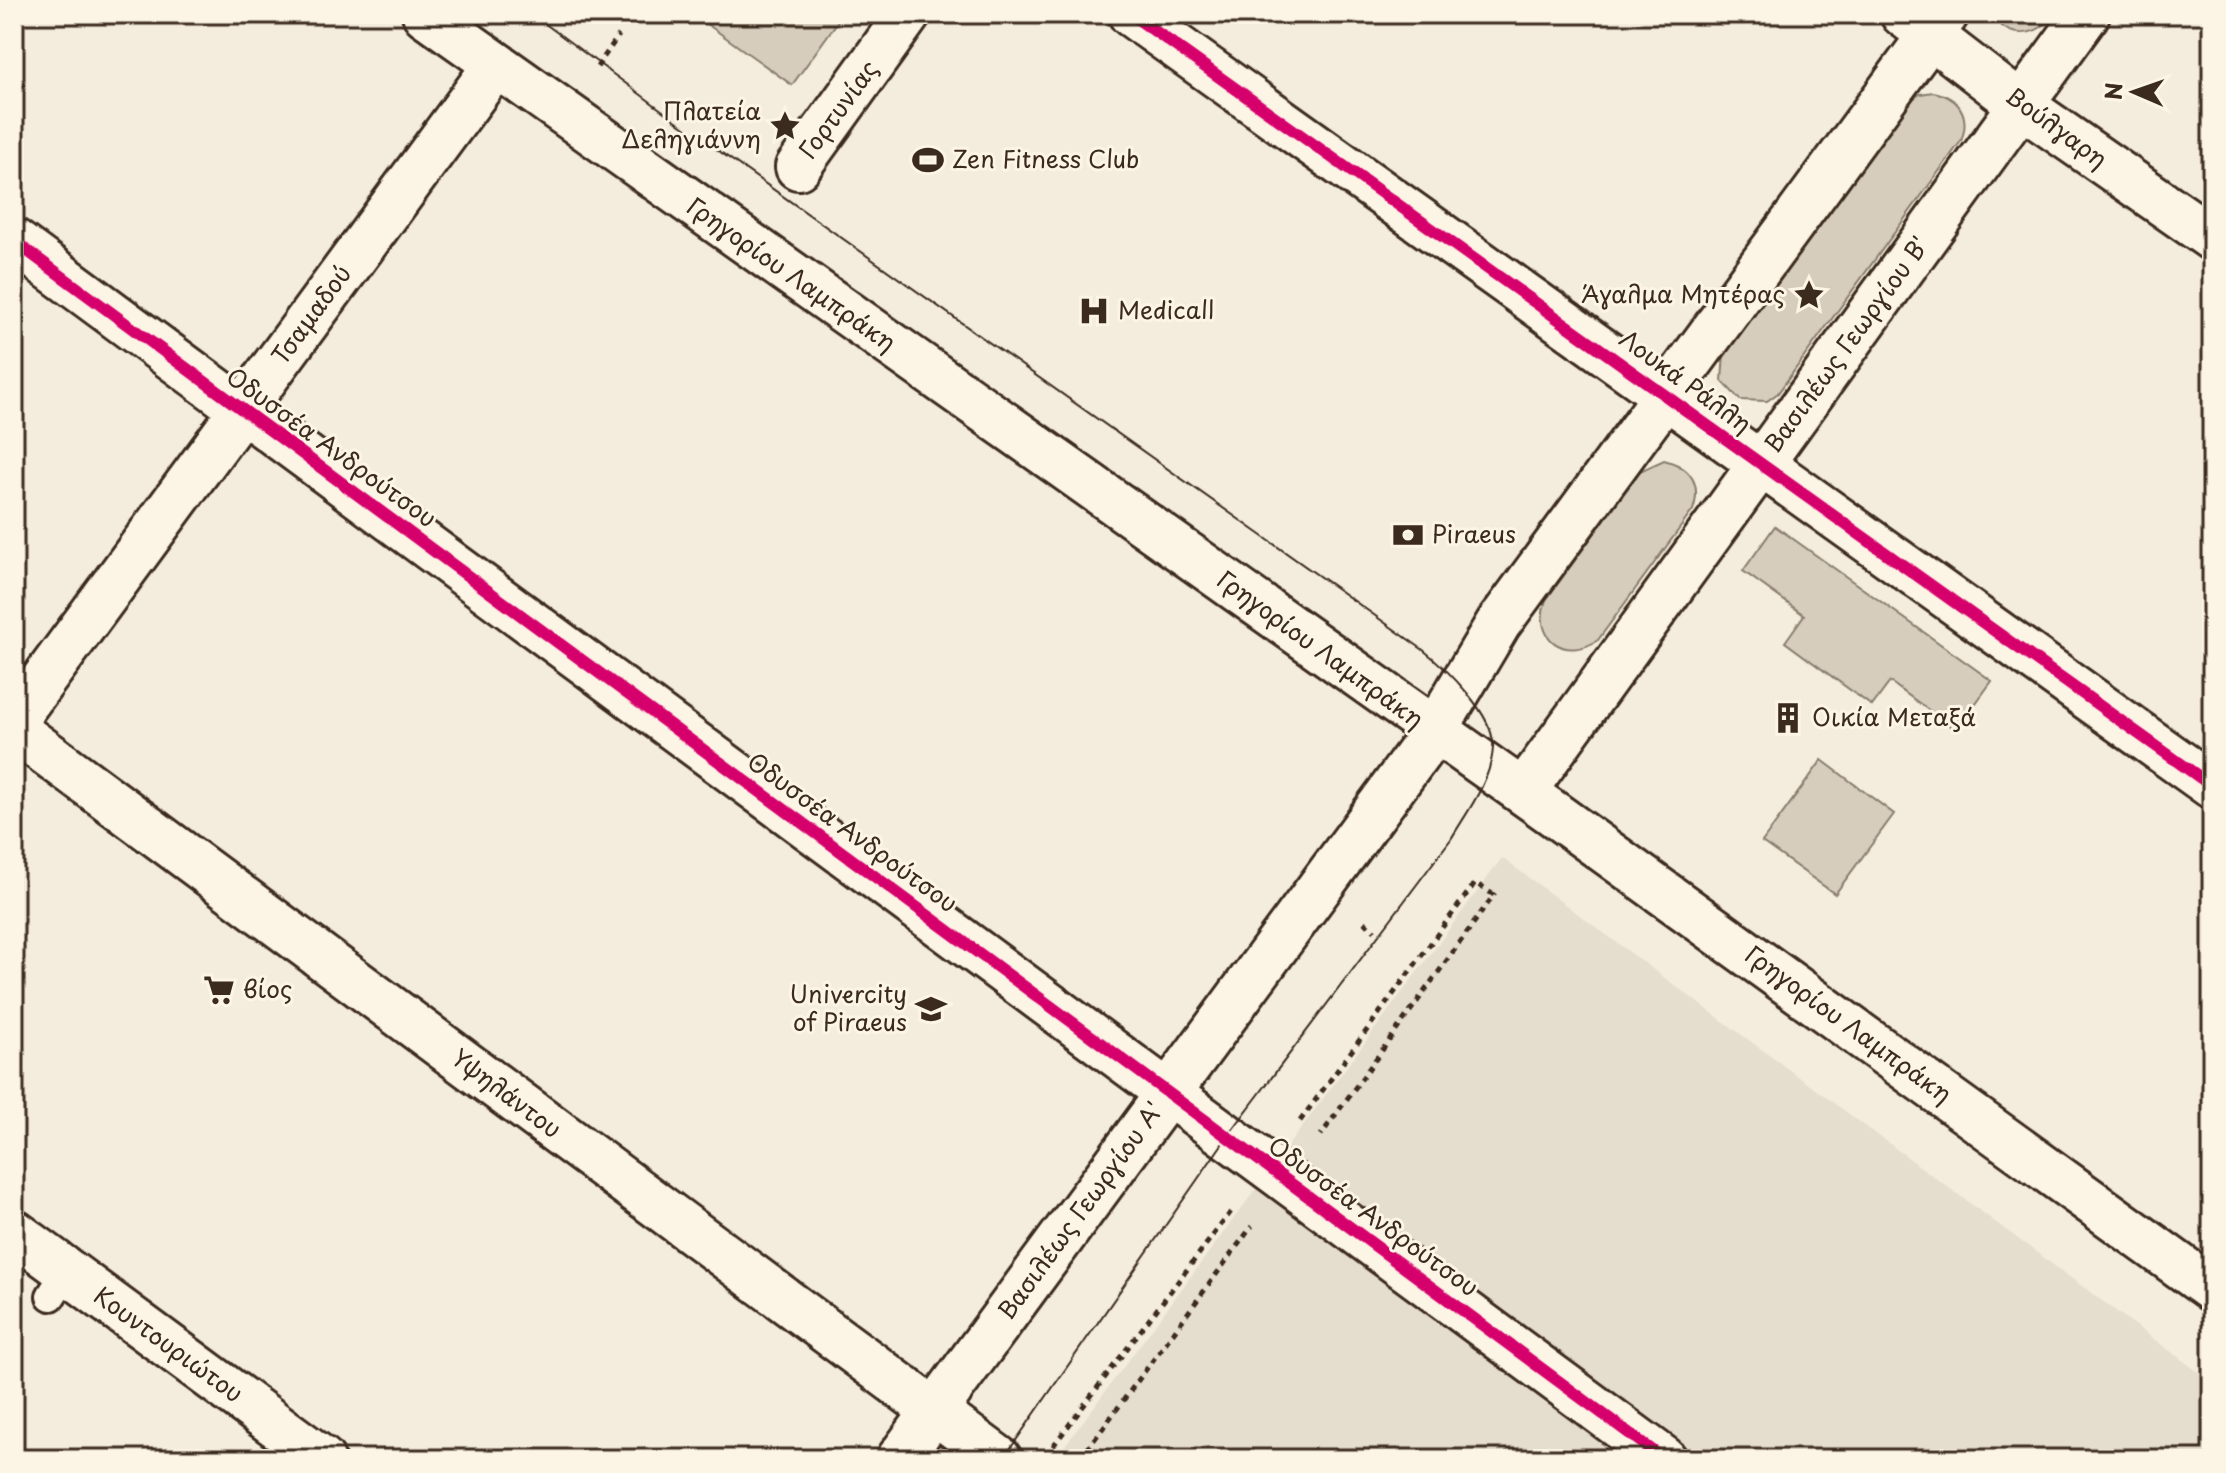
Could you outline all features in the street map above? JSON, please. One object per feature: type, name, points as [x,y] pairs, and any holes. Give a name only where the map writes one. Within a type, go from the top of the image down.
[{"type":"street","name":"Γρηγορίου Λαμπράκη","points":[[425,14],[1434,732],[1523,792],[2212,1289]]},
{"type":"street","name":"Γορτυνίας","points":[[798,167],[908,14]]},
{"type":"street","name":"Λουκά Ράλλη","points":[[1131,14],[2212,786]]},
{"type":"street","name":"Βασιλέως Γεωργίου Β'","points":[[1523,792],[2087,14]]},
{"type":"street","points":[[1434,732],[1498,624],[1667,395],[1927,20]]},
{"type":"street","name":"Βούλγαρη","points":[[1927,20],[2021,105],[2212,238]]},
{"type":"street","name":"Τσαμαδού","points":[[14,720],[496,65]]},
{"type":"street","name":"Οδυσσέα Ανδρούτσου","points":[[14,241],[1664,1459]]},
{"type":"street","name":"Υψηλάντου","points":[[14,729],[999,1459]]},
{"type":"street","name":"Βασιλέως Γεωργίου Α'","points":[[899,1459],[1434,732]]},
{"type":"street","name":"Κουντουριώτου","points":[[14,1232],[59,1284],[322,1459]]},
{"type":"path","points":[[1301,1119],[1475,883],[1494,895],[1319,1137]]},
{"type":"path","points":[[1070,1427],[1235,1206]]},
{"type":"path","points":[[1080,1459],[1257,1219]]},
{"type":"shaded area","points":[[693,14],[771,14],[781,21],[786,14],[843,14],[792,85]]},
{"type":"shaded area","points":[[1992,14],[2054,14],[2039,28],[2023,33],[2006,29]]},
{"type":"shaded area","points":[[1933,92],[1950,98],[1960,109],[1964,123],[1961,141],[1778,393],[1767,401],[1740,400],[1722,381],[1724,353],[1908,102],[1920,94]]},
{"type":"shaded area","points":[[1664,460],[1681,467],[1692,478],[1696,492],[1693,510],[1598,640],[1574,649],[1554,643],[1544,626],[1546,600],[1640,471]]},
{"type":"shaded area","points":[[1775,526],[1992,681],[1956,730],[1890,682],[1872,706],[1785,642],[1804,615],[1743,571]]},
{"type":"shaded area","points":[[1822,760],[1894,814],[1835,894],[1762,842]]},
{"type":"shaded area","points":[[1502,858],[2212,1382],[2212,1459],[1055,1459]]},
{"type":"tram line","points":[[532,14],[671,117],[1422,649],[1467,693],[1492,735],[1488,772],[1451,839],[1227,1137],[1003,1459]]},
{"type":"cycle path","points":[[1131,14],[2212,786]]},
{"type":"cycle path","points":[[14,241],[1664,1459]]},
{"type":"place","name":"Πλατεία Δεληγιάννη","points":[[785,126]]},
{"type":"place","name":"Zen Fitness Club","points":[[928,160]]},
{"type":"place","name":"Άγαλμα Μητέρας","points":[[1809,295]]},
{"type":"place","name":"Medicall","points":[[1094,311]]},
{"type":"place","name":"Piraeus","points":[[1408,535]]},
{"type":"place","name":"Οικία Μεταξά","points":[[1788,718]]},
{"type":"place","name":"βίος","points":[[219,990]]},
{"type":"place","name":"Univercity of Piraeus","points":[[931,1009]]}]
